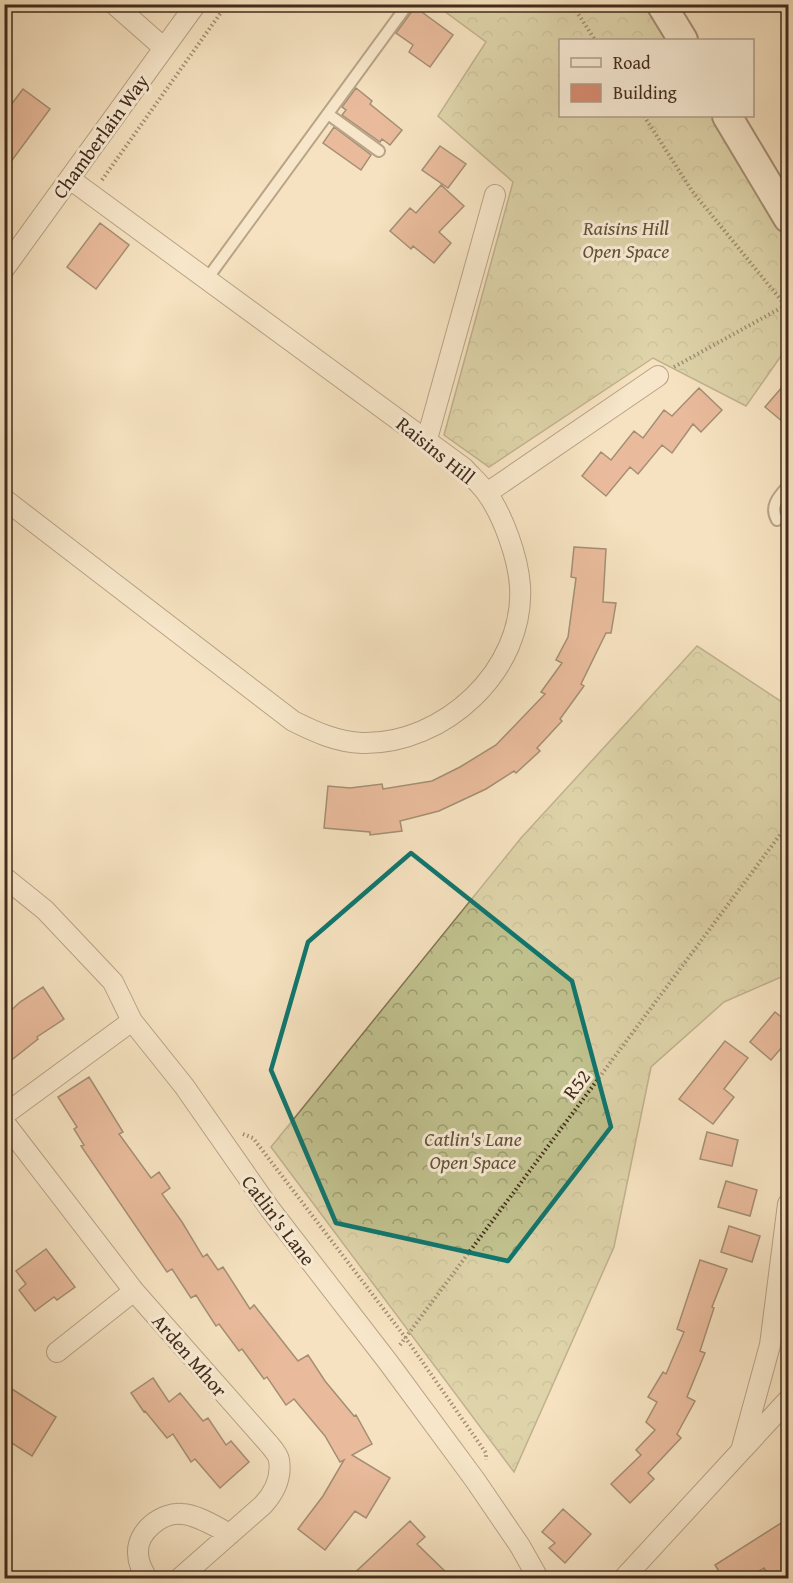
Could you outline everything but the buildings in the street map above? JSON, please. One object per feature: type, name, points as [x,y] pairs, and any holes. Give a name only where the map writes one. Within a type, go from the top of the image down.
[{"type":"main road","points":[[661,4],[682,39]]},
{"type":"main road","points":[[729,117],[789,218]]},
{"type":"street","points":[[114,4],[164,48]]},
{"type":"street","name":"Chamberlain Way","points":[[4,269],[196,4]]},
{"type":"street","name":"Raisins Hill","points":[[4,500],[293,721],[325,737],[362,743],[401,739],[437,725],[475,697],[500,664],[516,628],[520,587],[513,545],[487,493],[464,468],[70,179]]},
{"type":"street","points":[[427,439],[495,195]]},
{"type":"street","points":[[487,493],[658,376]]},
{"type":"street","name":"Catlin's Lane","points":[[4,876],[45,910],[112,982],[132,1021],[183,1086],[270,1209],[388,1362],[486,1497],[520,1546],[538,1578]]},
{"type":"street","points":[[4,1115],[132,1021]]},
{"type":"street","name":"Arden Mhor","points":[[4,1122],[134,1292],[279,1458],[275,1492],[180,1578]]},
{"type":"street","points":[[741,1451],[770,1345],[789,1204]]},
{"type":"street","points":[[57,1352],[134,1292]]},
{"type":"street","points":[[624,1578],[789,1400]]},
{"type":"street","points":[[147,1578],[139,1564],[137,1549],[148,1527],[168,1515],[183,1514],[230,1534]]},
{"type":"lane","points":[[207,279],[408,4]]},
{"type":"lane","points":[[328,114],[379,151]]},
{"type":"lane","points":[[777,520],[773,514],[774,505],[789,486]]},
{"type":"path","points":[[91,195],[227,4]]},
{"type":"path","points":[[570,4],[594,39]]},
{"type":"path","points":[[645,117],[692,191],[787,304],[658,376]]},
{"type":"path","name":"R52","points":[[388,1362],[789,824]]},
{"type":"path","points":[[208,1121],[253,1138],[405,1337],[486,1453],[486,1497]]},
{"type":"highlighted area","points":[[411,853],[572,981],[611,1127],[508,1261],[336,1223],[271,1070],[308,942]]},
{"type":"green space","name":"Raisins Hill Open Space","points":[[436,5],[644,5],[666,39],[559,39],[559,117],[715,117],[788,234],[788,346],[746,406],[653,358],[489,467],[444,435],[513,182],[438,116],[486,42]]},
{"type":"green space","name":"Catlin's Lane Open Space","points":[[697,646],[788,706],[788,974],[724,1002],[651,1067],[614,1247],[514,1472],[271,1147],[521,838]]}]
